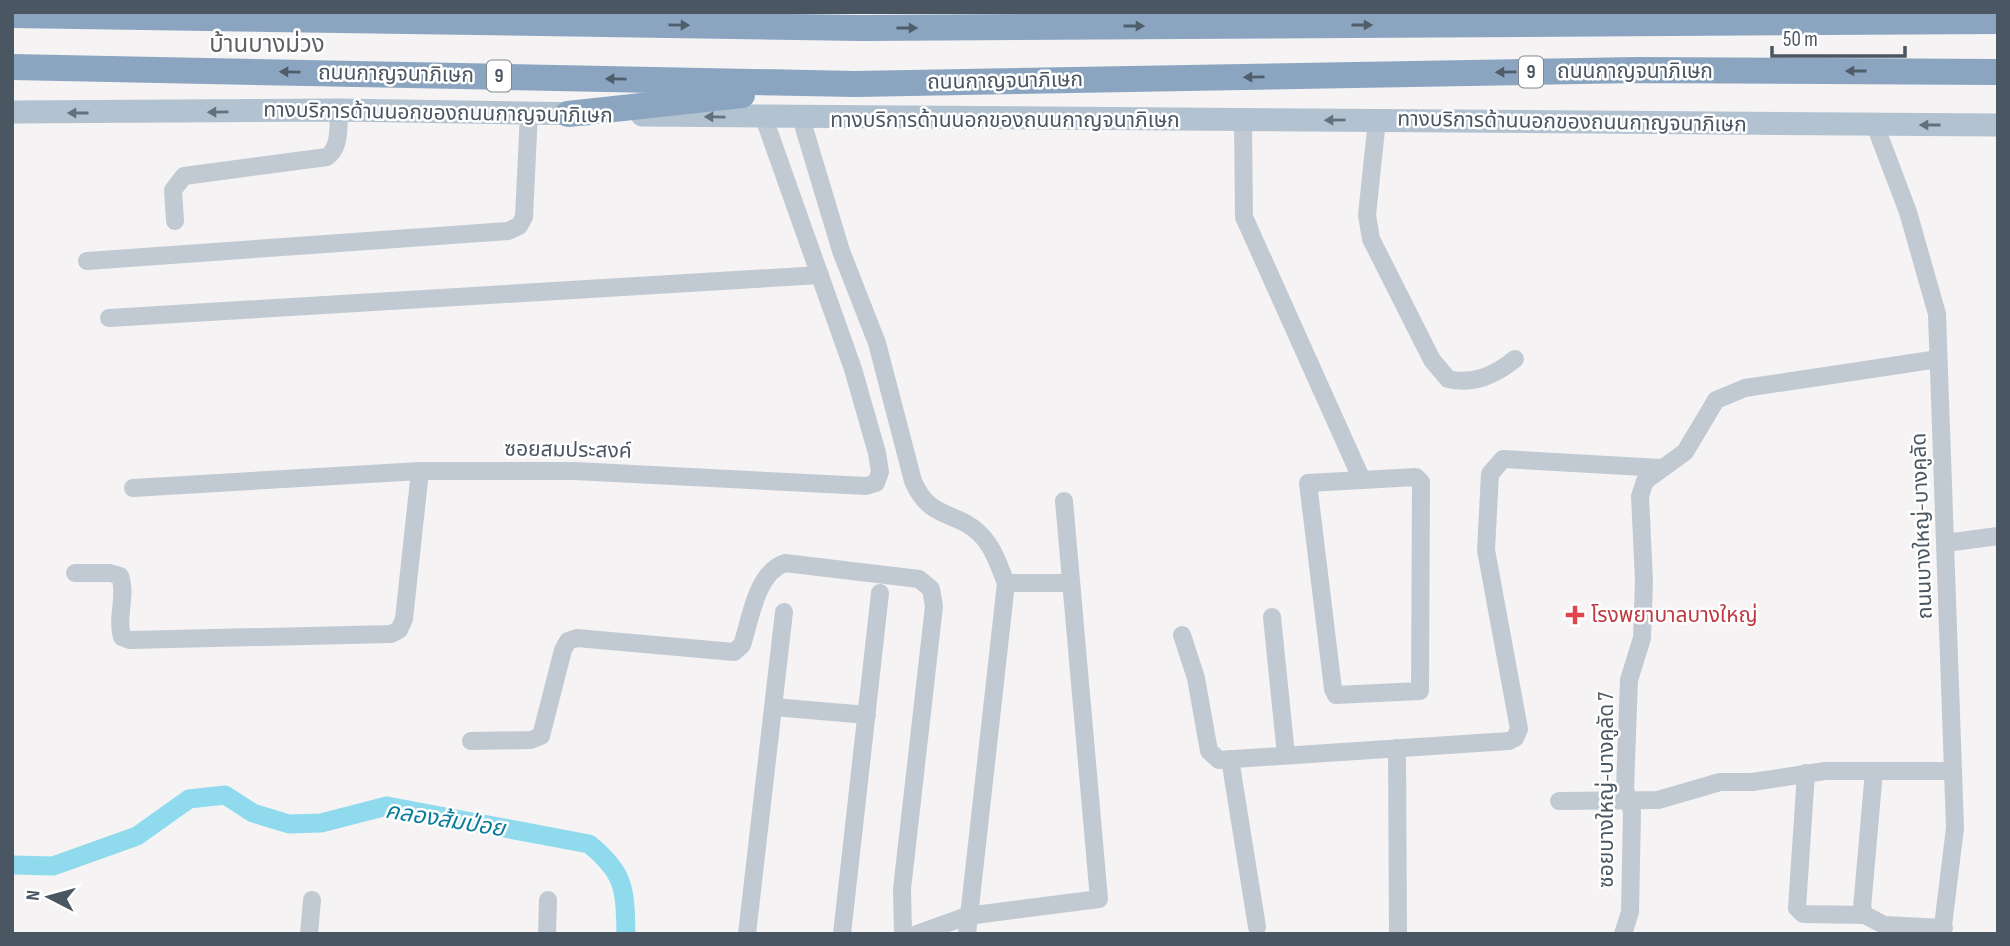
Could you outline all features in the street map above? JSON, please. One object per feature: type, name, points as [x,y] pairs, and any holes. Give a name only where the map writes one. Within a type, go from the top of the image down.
[{"type":"highway","points":[[793,12],[862,28]]},
{"type":"highway","points":[[12,15],[862,28],[1998,21]]},
{"type":"highway","name":"ถนนกาญจนาภิเษก","points":[[12,67],[855,84],[1637,70],[1998,72]]},
{"type":"highway","points":[[568,114],[855,84]]},
{"type":"main road","name":"ทางบริการด้านนอกของถนนกาญจนาภิเษก","points":[[12,112],[339,110],[764,118],[1998,125]]},
{"type":"street","points":[[175,220],[173,190],[184,176],[327,157],[334,152],[337,141],[339,110]]},
{"type":"street","points":[[87,261],[508,231],[519,226],[524,217],[529,113]]},
{"type":"street","name":"ซอยสมประสงค์","points":[[420,471],[575,471],[866,486],[876,483],[880,472],[877,453],[853,369],[764,118]]},
{"type":"street","points":[[801,118],[841,251],[877,343],[913,481],[920,498],[935,511],[979,533],[994,553],[1006,583],[967,925]]},
{"type":"street","points":[[1377,120],[1367,215],[1371,239],[1439,371],[1448,379],[1466,383],[1489,376],[1515,359]]},
{"type":"street","points":[[1243,121],[1244,217],[1362,480]]},
{"type":"street","name":"ถนนบางใหญ่-บางคูลัด","points":[[1875,125],[1909,212],[1937,314],[1955,828],[1943,931]]},
{"type":"street","points":[[109,318],[820,275]]},
{"type":"street","name":"ซอยบางใหญ่-บางคูลัด 7","points":[[1623,934],[1630,912],[1631,800],[1625,789],[1629,680],[1642,638],[1644,581],[1640,496],[1645,481],[1685,452],[1716,400],[1745,388],[1938,359]]},
{"type":"street","points":[[1182,635],[1196,678],[1209,751],[1219,760],[1509,741],[1515,738],[1519,729],[1486,550],[1490,474],[1503,459],[1661,467]]},
{"type":"street","points":[[75,573],[110,573],[120,576],[123,585],[120,628],[122,637],[130,640],[391,634],[400,630],[404,619],[420,471],[133,488]]},
{"type":"street","points":[[1416,477],[1421,482],[1422,687],[1417,693],[1343,697],[1336,695],[1333,689],[1308,483],[1362,480],[1416,477]]},
{"type":"street","points":[[917,934],[1098,899],[1064,502]]},
{"type":"street","points":[[1945,543],[1998,536]]},
{"type":"street","points":[[471,741],[531,740],[541,736],[568,641],[577,638],[734,652],[741,645],[765,577],[772,568],[785,563],[919,579],[931,589],[934,606],[902,888],[902,934]]},
{"type":"street","points":[[1006,583],[1071,583]]},
{"type":"street","points":[[842,934],[880,593]]},
{"type":"street","points":[[747,934],[785,612]]},
{"type":"street","points":[[1272,617],[1286,755]]},
{"type":"street","points":[[774,706],[867,715]]},
{"type":"street","points":[[1397,748],[1398,934]]},
{"type":"street","points":[[1230,759],[1257,927]]},
{"type":"street","points":[[1865,915],[1862,908],[1874,771]]},
{"type":"street","points":[[1559,801],[1658,800],[1720,782],[1752,782],[1806,773],[1954,771]]},
{"type":"street","points":[[1806,773],[1797,908],[1803,914],[1865,915],[1884,925],[1943,931]]},
{"type":"street","points":[[309,934],[312,900]]},
{"type":"street","points":[[548,900],[548,934]]},
{"type":"waterway","name":"คลองส้มป่อย","points":[[12,865],[53,866],[137,836],[189,799],[225,795],[253,813],[289,824],[321,823],[387,806],[589,844],[610,864],[621,883],[626,934]]},
{"type":"place","name":"โรงพยาบาลบางใหญ่","points":[[1575,615]]},
{"type":"district","name":"บ้านบางม่วง","points":[[267,44]]}]
